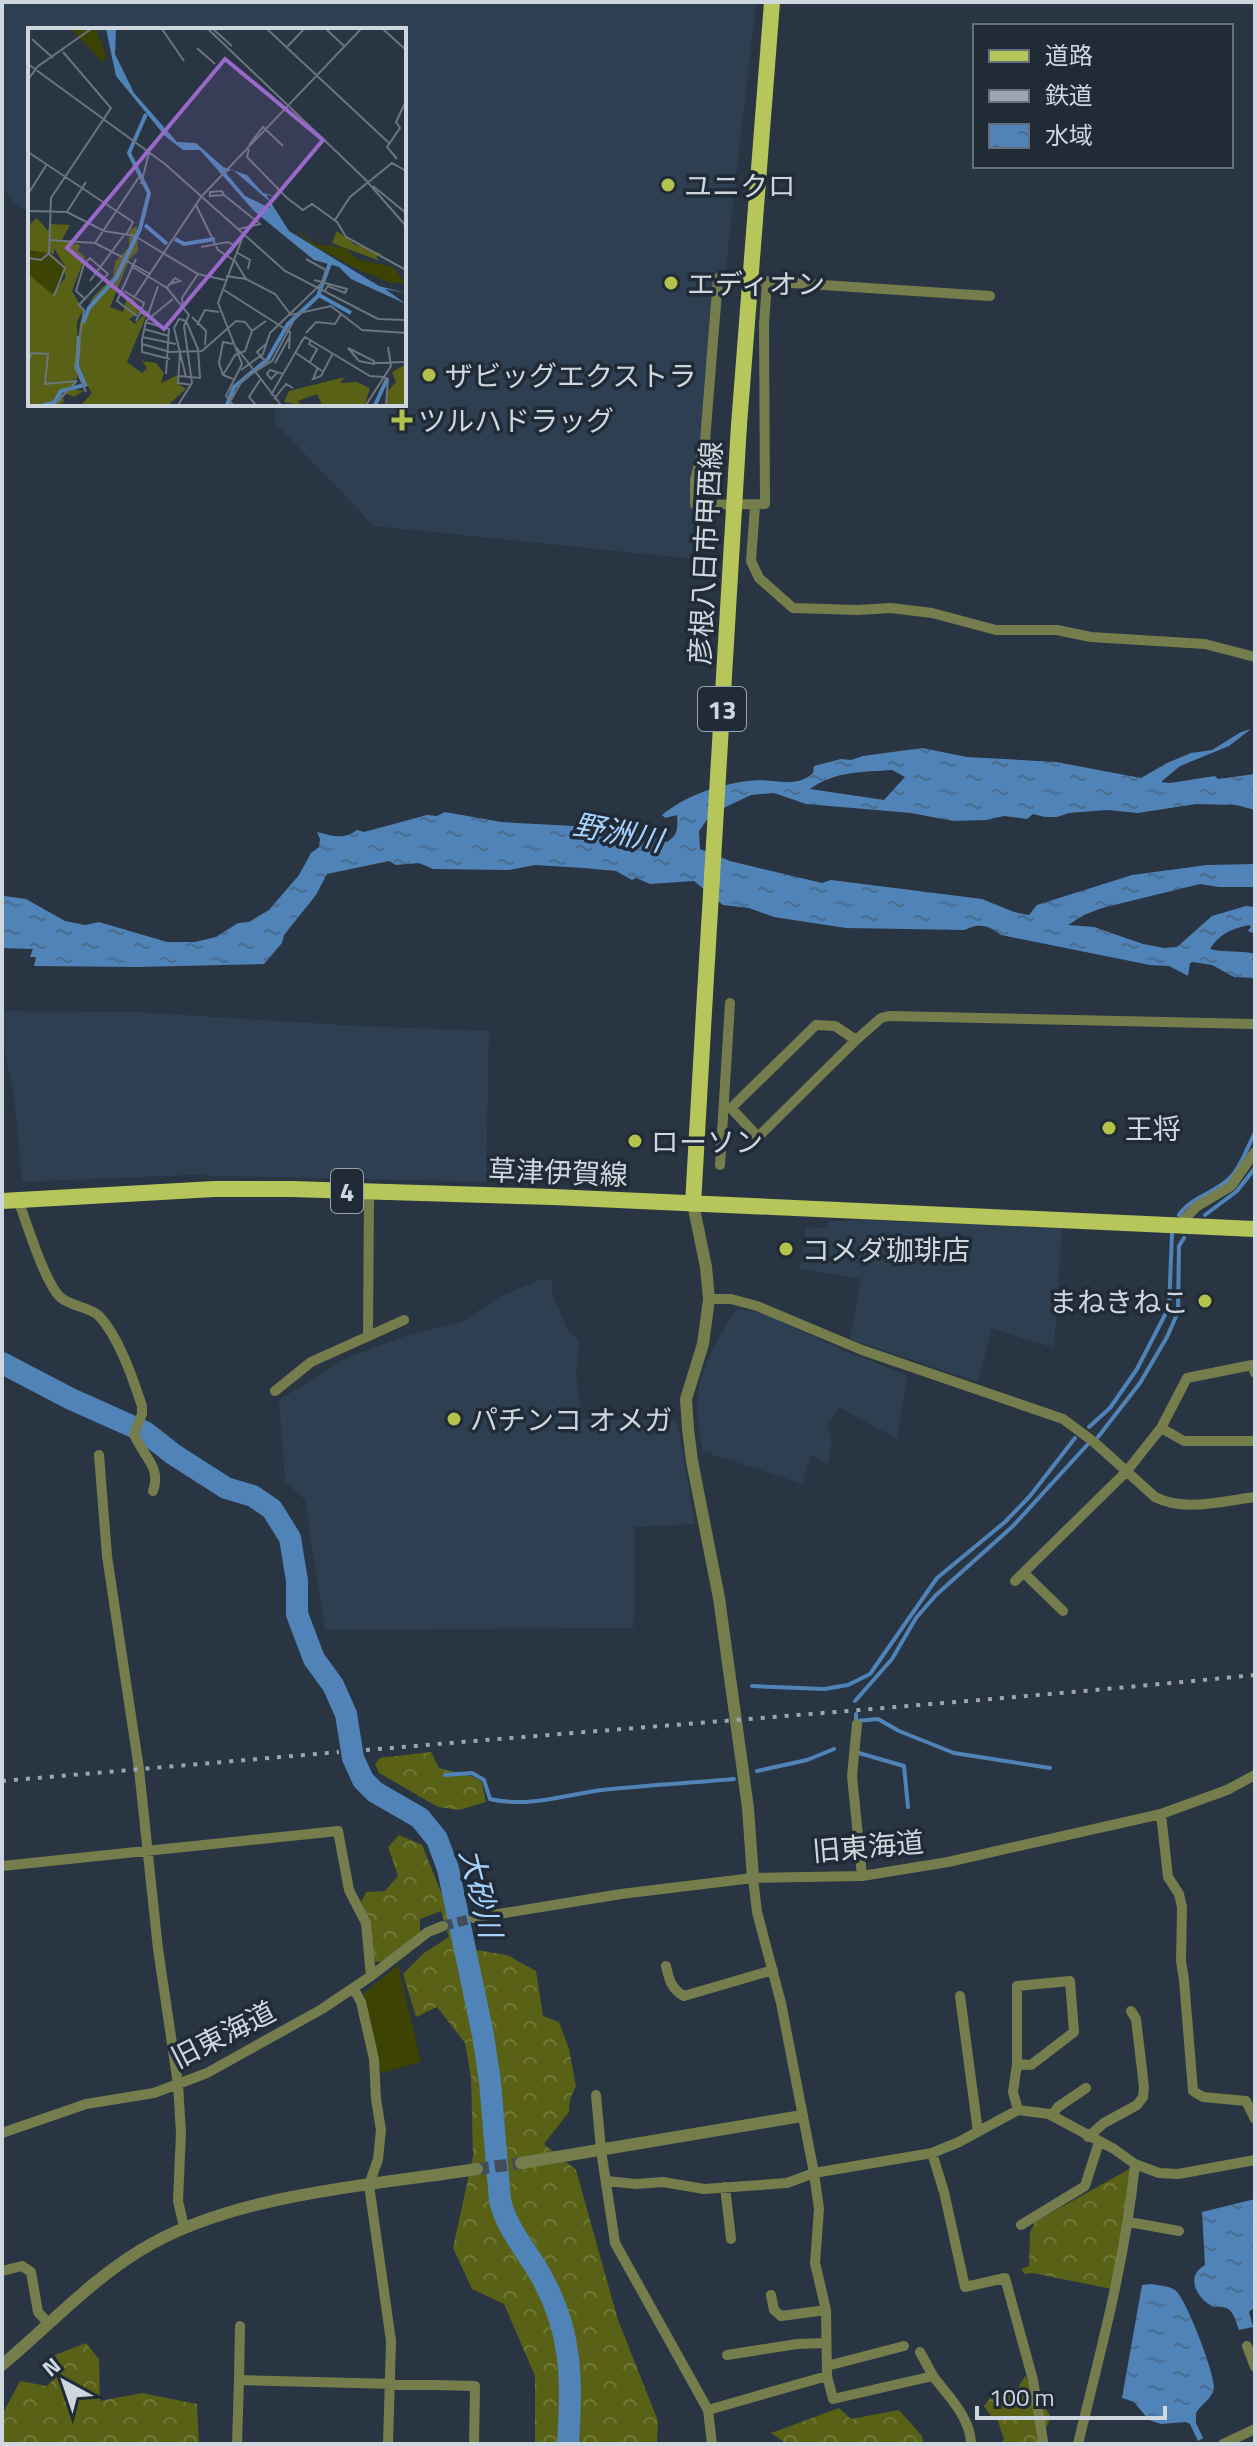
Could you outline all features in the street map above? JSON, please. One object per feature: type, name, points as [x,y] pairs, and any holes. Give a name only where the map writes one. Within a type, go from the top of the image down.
[{"type":"main road","name":"彦根八日市甲西線","points":[[693,1204],[739,425],[772,2]]},
{"type":"main road","name":"草津伊賀線","points":[[10,1201],[214,1189],[369,1191],[1255,1229]]},
{"type":"street","points":[[767,282],[764,324],[765,504],[695,505],[695,480],[705,441],[718,278],[990,296]]},
{"type":"street","points":[[755,506],[751,561],[759,578],[793,608],[891,608],[932,613],[996,630],[1057,630],[1091,637],[1205,644],[1255,657]]},
{"type":"street","points":[[720,1165],[727,1107],[730,1003]]},
{"type":"street","points":[[698,1105],[727,1107],[758,1137],[856,1040],[881,1018],[889,1016],[1255,1024]]},
{"type":"street","points":[[727,1107],[816,1025],[835,1026],[856,1040]]},
{"type":"street","points":[[1178,1226],[1196,1207],[1231,1186],[1255,1152]]},
{"type":"street","points":[[368,1335],[369,1191]]},
{"type":"street","points":[[10,1201],[59,1296],[98,1315],[125,1358],[142,1406],[136,1430],[155,1472],[157,1481],[153,1491]]},
{"type":"street","points":[[693,1204],[709,1299],[703,1344],[686,1399],[688,1429],[719,1598],[748,1808],[757,1912],[773,1970],[814,2173],[819,2209],[815,2263],[826,2310],[827,2371],[833,2399],[933,2376]]},
{"type":"street","points":[[709,1299],[731,1299],[757,1306],[862,1350],[1063,1419],[1094,1442],[1155,1497],[1167,1503],[1255,1497]]},
{"type":"street","points":[[275,1391],[311,1362],[404,1320]]},
{"type":"street","points":[[1015,1581],[1126,1472],[1161,1428],[1187,1378],[1252,1365],[1255,1373]]},
{"type":"street","points":[[1161,1428],[1184,1441],[1255,1441]]},
{"type":"street","points":[[99,1455],[107,1556],[139,1769],[165,2005],[178,2084],[181,2133],[178,2201],[184,2227]]},
{"type":"street","points":[[1024,1573],[1063,1611]]},
{"type":"street","points":[[857,1724],[852,1776],[862,1876]]},
{"type":"street","name":"旧東海道","points":[[474,1918],[607,1896],[753,1878],[862,1876],[948,1862],[1161,1814],[1227,1790],[1255,1775]]},
{"type":"street","points":[[1161,1814],[1168,1877],[1179,1894],[1182,1907],[1181,1961],[1193,2091],[1203,2097],[1246,2101],[1255,2119]]},
{"type":"street","points":[[2,1866],[338,1831],[349,1890],[366,1923],[371,1976]]},
{"type":"street","name":"旧東海道","points":[[2,2133],[86,2104],[154,2093],[207,2073],[322,2009],[354,1989],[428,1932],[443,1926]]},
{"type":"street","points":[[666,1966],[675,1991],[684,1996],[773,1970]]},
{"type":"street","points":[[1017,2064],[1031,2065],[1074,2032],[1070,1981],[1017,1986],[1017,2064],[1013,2092],[1018,2110]]},
{"type":"street","points":[[354,1989],[361,2002],[374,2059],[381,2130],[378,2159],[369,2185],[391,2341],[388,2444]]},
{"type":"street","points":[[960,1996],[978,2132]]},
{"type":"street","points":[[1021,2225],[1085,2186],[1094,2140],[1104,2123],[1137,2105],[1143,2097],[1136,2019],[1131,2011]]},
{"type":"street","points":[[1052,2115],[1058,2107],[1086,2088]]},
{"type":"street","points":[[596,2095],[615,2243],[708,2410],[712,2444]]},
{"type":"street","points":[[606,2181],[636,2184],[663,2182],[704,2189],[787,2183],[814,2173],[932,2153],[1018,2110],[1052,2115],[1135,2164],[1159,2173],[1178,2174],[1255,2160]]},
{"type":"street","points":[[521,2163],[802,2116]]},
{"type":"street","points":[[932,2153],[965,2287],[1005,2278],[1033,2380],[1041,2444]]},
{"type":"street","points":[[1078,2444],[1117,2286],[1129,2222],[1135,2164]]},
{"type":"street","points":[[2,2365],[115,2268],[150,2244],[184,2227],[257,2204],[477,2169]]},
{"type":"street","points":[[725,2187],[731,2239]]},
{"type":"street","points":[[1129,2222],[1179,2231]]},
{"type":"street","points":[[2,2271],[22,2266],[31,2272],[38,2312],[49,2324]]},
{"type":"street","points":[[771,2295],[774,2310],[781,2316],[826,2310]]},
{"type":"street","points":[[237,2444],[240,2326]]},
{"type":"street","points":[[727,2355],[797,2344],[825,2343]]},
{"type":"street","points":[[708,2410],[904,2346]]},
{"type":"street","points":[[1247,2346],[1255,2367]]},
{"type":"street","points":[[920,2352],[933,2376],[959,2410],[971,2434],[971,2444]]},
{"type":"street","points":[[239,2380],[475,2386],[474,2444]]},
{"type":"street","points":[[1223,2444],[1255,2429]]},
{"type":"shaded area","points":[[2,2],[756,2],[693,559],[374,526],[275,423],[275,406],[406,406],[406,28],[28,28],[28,210],[19,208],[2,186]]},
{"type":"shaded area","points":[[2,1011],[136,1012],[489,1031],[486,1182],[189,1175],[22,1182],[14,1094],[2,1038]]},
{"type":"shaded area","points":[[858,1220],[1062,1227],[1054,1348],[992,1328],[978,1382],[850,1339],[861,1279],[800,1269],[806,1227],[826,1228],[828,1222]]},
{"type":"shaded area","points":[[540,1280],[552,1280],[552,1293],[568,1331],[579,1340],[576,1374],[582,1419],[677,1421],[695,1524],[634,1527],[633,1628],[325,1630],[305,1500],[285,1481],[279,1400],[348,1357],[406,1336],[461,1322],[499,1297]]},
{"type":"shaded area","points":[[737,1309],[760,1312],[907,1375],[897,1439],[840,1408],[827,1423],[832,1442],[828,1464],[811,1454],[802,1484],[702,1451],[697,1409],[700,1381],[713,1347]]},
{"type":"green space","points":[[431,1752],[439,1768],[482,1782],[486,1802],[459,1810],[438,1807],[379,1773],[375,1764],[380,1758]]},
{"type":"green space","points":[[399,1835],[422,1845],[456,1929],[476,1950],[507,1955],[536,1971],[543,2016],[559,2022],[569,2049],[576,2086],[570,2099],[569,2112],[544,2144],[576,2170],[618,2320],[658,2421],[657,2444],[535,2444],[535,2376],[504,2304],[472,2289],[453,2248],[473,2156],[471,2077],[465,2043],[437,2007],[416,2017],[403,1974],[424,1953],[449,1937],[441,1911],[420,1919],[420,1937],[384,1962],[375,1962],[371,1923],[361,1902],[366,1892],[385,1891],[398,1876],[388,1847]]},
{"type":"green space","points":[[398,1965],[421,2062],[381,2073],[363,1994]]},
{"type":"green space","points":[[1131,2168],[1112,2289],[1025,2274],[1021,2269],[1029,2266],[1030,2232],[1035,2222]]},
{"type":"green space","points":[[86,2343],[99,2359],[100,2401],[142,2393],[197,2404],[199,2444],[2,2444],[2,2415],[20,2381],[47,2386],[62,2371],[55,2355]]},
{"type":"green space","points":[[1025,2376],[1051,2417],[1039,2444],[999,2444],[1004,2440],[998,2421],[984,2406],[994,2393],[1003,2398],[1016,2391]]},
{"type":"green space","points":[[839,2408],[851,2419],[899,2410],[922,2436],[924,2444],[787,2444],[771,2433]]},
{"type":"water","name":"野洲川","points":[[1251,729],[1229,746],[1180,766],[1161,782],[1255,774],[1255,810],[1236,805],[1196,804],[1138,813],[1107,810],[1057,817],[1033,814],[1027,819],[1004,816],[953,821],[911,813],[806,804],[774,793],[751,795],[711,814],[699,831],[700,849],[730,861],[822,883],[831,880],[982,899],[1029,915],[1037,905],[1132,875],[1207,865],[1255,864],[1255,887],[1200,884],[1102,908],[1068,925],[1094,927],[1143,944],[1177,947],[1212,916],[1246,906],[1255,907],[1255,934],[1248,931],[1249,925],[1237,928],[1222,935],[1210,949],[1255,954],[1255,978],[1234,977],[1212,965],[1193,962],[1190,963],[1188,976],[1169,966],[1150,965],[1001,935],[983,926],[965,930],[846,928],[774,917],[749,908],[723,905],[694,881],[650,884],[636,878],[632,880],[616,871],[583,868],[535,865],[509,870],[433,869],[419,863],[396,865],[389,861],[327,874],[316,895],[264,964],[34,966],[36,957],[30,957],[33,949],[2,948],[4,896],[26,899],[65,921],[85,925],[99,922],[167,942],[195,942],[216,937],[238,923],[249,922],[269,910],[299,875],[311,853],[319,847],[317,832],[342,836],[357,830],[364,832],[445,812],[501,822],[592,827],[650,835],[667,842],[676,831],[677,815],[665,818],[662,815],[692,797],[714,788],[748,781],[798,781],[813,773],[814,766],[841,759],[922,748],[967,757],[1056,762],[1141,778],[1191,753],[1212,750]],"holes":[[[892,770],[905,777],[884,800],[810,789],[829,779],[860,772]]]},
{"type":"water","points":[[1255,2199],[1255,2307],[1249,2312],[1253,2327],[1239,2330],[1228,2309],[1207,2303],[1195,2287],[1195,2275],[1205,2265],[1202,2212]]},
{"type":"water","points":[[1142,2285],[1173,2289],[1180,2296],[1210,2368],[1214,2388],[1196,2413],[1196,2423],[1203,2438],[1198,2441],[1190,2424],[1161,2424],[1149,2420],[1134,2402],[1122,2398]]},
{"type":"waterway","points":[[1179,1215],[1190,1203],[1230,1178],[1255,1133]]},
{"type":"waterway","points":[[1205,1215],[1237,1191],[1255,1168]]},
{"type":"waterway","points":[[1089,1427],[1110,1408],[1137,1369],[1169,1307],[1172,1234]]},
{"type":"waterway","points":[[1098,1437],[1140,1383],[1178,1312],[1179,1246],[1184,1238]]},
{"type":"waterway","name":"大砂川","points":[[2,1363],[71,1399],[145,1432],[226,1488],[253,1496],[272,1509],[290,1538],[297,1581],[297,1614],[314,1659],[333,1685],[346,1714],[353,1758],[363,1780],[375,1792],[420,1818],[437,1839],[448,1869],[483,2035],[500,2200],[512,2230],[552,2297],[565,2338],[570,2378],[568,2444]]},
{"type":"waterway","points":[[752,1686],[824,1689],[848,1685],[870,1674],[937,1578],[1005,1522],[1030,1496],[1075,1438]]},
{"type":"waterway","points":[[855,1701],[892,1659],[916,1618],[936,1595],[1013,1526],[1088,1444]]},
{"type":"waterway","points":[[856,1714],[856,1721],[878,1719],[954,1753],[1050,1768]]},
{"type":"waterway","points":[[757,1771],[807,1760],[834,1749]]},
{"type":"waterway","points":[[859,1753],[904,1766],[908,1807]]},
{"type":"waterway","points":[[445,1775],[472,1773],[484,1780],[490,1799],[518,1802],[602,1790],[734,1779]]},
{"type":"tunnel","points":[[443,1926],[474,1918]]},
{"type":"tunnel","points":[[477,2169],[521,2163]]},
{"type":"railway","points":[[366,1750],[1255,1675]]},
{"type":"railway","points":[[2,1781],[339,1752]]},
{"type":"place","name":"ユニクロ","points":[[668,185]]},
{"type":"place","name":"エディオン","points":[[671,283]]},
{"type":"place","name":"ザビッグエクストラ","points":[[429,375]]},
{"type":"place","name":"ツルハドラッグ","points":[[402,420]]},
{"type":"place","name":"王将","points":[[1109,1128]]},
{"type":"place","name":"ローソン","points":[[635,1141]]},
{"type":"place","name":"コメダ珈琲店","points":[[786,1249]]},
{"type":"place","name":"まねきねこ","points":[[1205,1301]]},
{"type":"place","name":"パチンコ オメガ","points":[[454,1419]]}]
